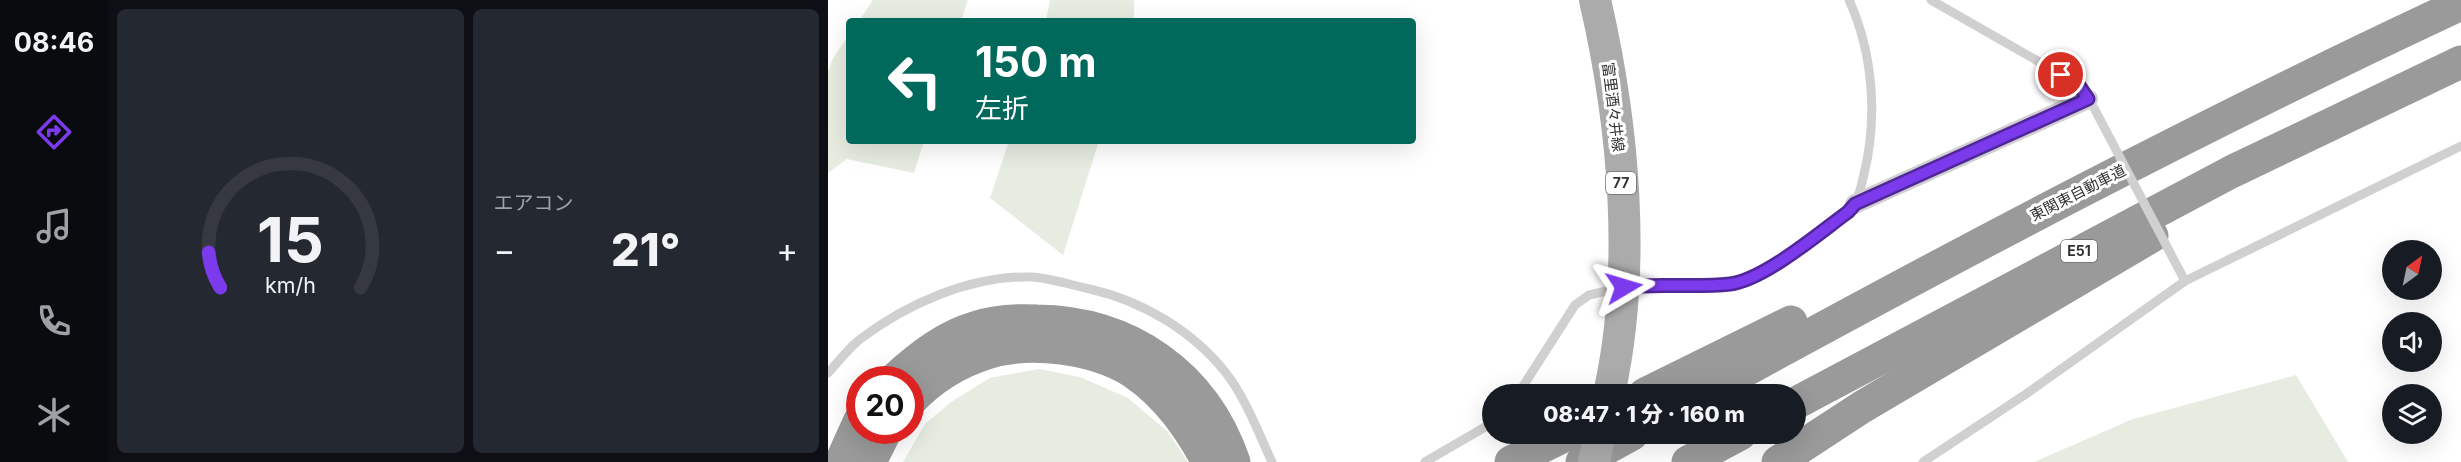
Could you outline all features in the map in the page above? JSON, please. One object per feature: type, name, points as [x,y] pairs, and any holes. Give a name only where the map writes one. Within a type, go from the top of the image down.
[{"type":"highway","name":"東関東自動車道","points":[[1720,384],[1989,238],[2210,124],[2461,4]]},
{"type":"highway","name":"E51","points":[[1806,398],[2168,204],[2461,62]]},
{"type":"highway","points":[[1778,462],[1862,407],[2367,107]]},
{"type":"highway","points":[[1666,384],[1785,324],[1989,238]]},
{"type":"highway","points":[[909,366],[936,347],[973,328],[1016,320],[1082,325],[1110,332],[1138,344],[1183,379],[1223,434],[1234,462]]},
{"type":"highway","points":[[924,389],[942,374],[988,352],[1046,347],[1079,351],[1105,358],[1133,373],[1154,390],[1176,410],[1192,432],[1208,462]]},
{"type":"highway","points":[[841,462],[849,444]]},
{"type":"highway","points":[[870,462],[879,444]]},
{"type":"highway","points":[[1511,462],[1548,444]]},
{"type":"highway","points":[[1582,462],[1614,444]]},
{"type":"highway","points":[[1688,462],[1721,444]]},
{"type":"main road","name":"富里酒々井線","points":[[1595,0],[1613,94],[1618,148],[1624,287],[1612,381]]},
{"type":"main road","points":[[1594,462],[1598,444]]},
{"type":"street","points":[[1855,204],[2091,104]]},
{"type":"lane","points":[[1524,384],[1575,305],[1590,295],[1648,284],[1731,284],[1765,270],[1848,212],[1855,204],[1870,151],[1872,98],[1868,63],[1859,22],[1849,0]]},
{"type":"lane","points":[[1931,0],[2078,84],[2186,281]]},
{"type":"lane","points":[[1923,462],[2026,394],[2186,281],[2461,146]]},
{"type":"lane","points":[[828,373],[858,340],[914,305],[959,288],[992,281],[1032,277],[1067,284],[1118,295],[1168,321],[1203,347],[1227,374],[1249,411],[1272,462]]},
{"type":"lane","points":[[1425,462],[1482,429]]},
{"type":"shaded area","points":[[873,0],[968,0],[962,18],[861,18]]},
{"type":"shaded area","points":[[1050,0],[1134,0],[1134,18],[1047,18]]},
{"type":"shaded area","points":[[846,39],[846,144],[923,144],[914,173],[847,159],[828,173],[828,72],[833,58]]},
{"type":"shaded area","points":[[1008,144],[1098,144],[1063,255],[990,198]]},
{"type":"shaded area","points":[[1039,369],[1080,377],[1128,398],[1168,432],[1188,462],[903,462],[913,444],[924,444],[925,424],[951,402],[990,378]]},
{"type":"shaded area","points":[[2296,375],[2348,462],[2034,462],[2133,419]]},
{"type":"route","points":[[1624,287],[1648,284],[1731,284],[1765,270],[1848,212],[1855,204],[2088,99],[2078,84],[2061,75]]}]
